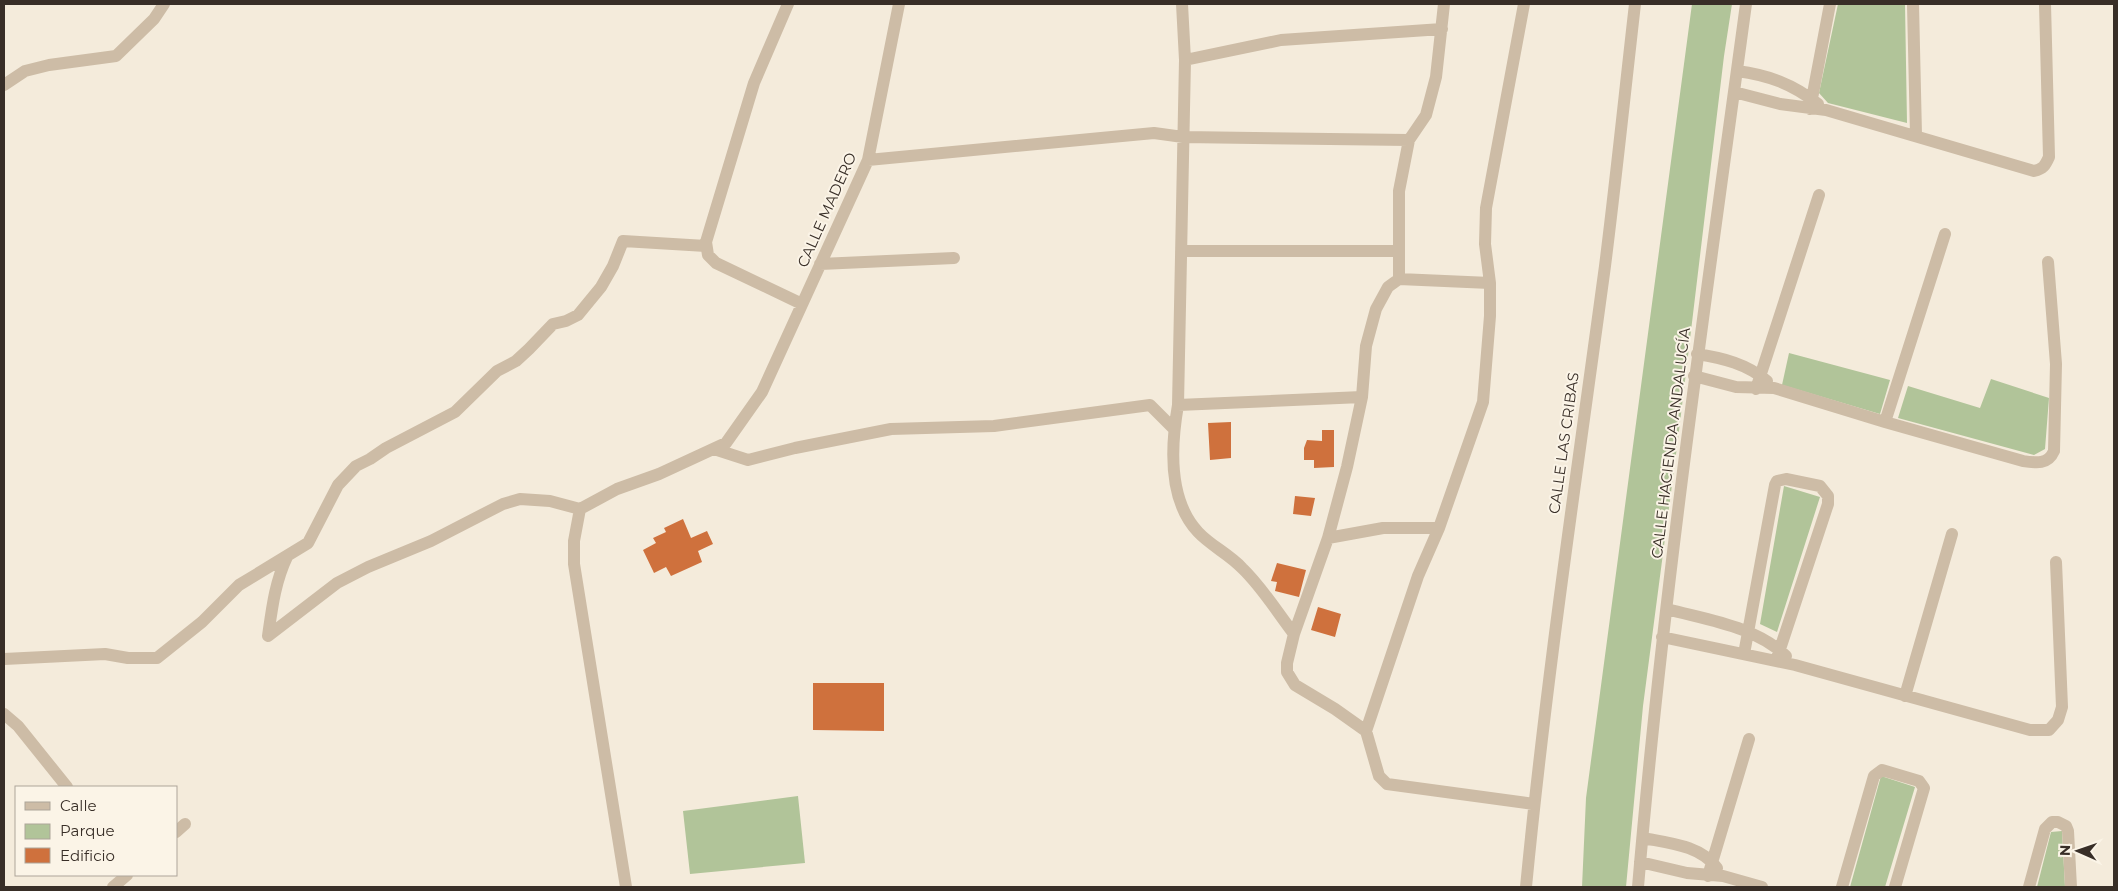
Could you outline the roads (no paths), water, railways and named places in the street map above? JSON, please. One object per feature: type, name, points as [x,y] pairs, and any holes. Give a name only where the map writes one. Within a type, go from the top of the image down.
[{"type":"street","points":[[4,85],[25,71],[49,65],[116,56],[154,19],[164,4]]},
{"type":"street","points":[[788,4],[754,83],[706,246],[708,255],[716,263],[802,304]]},
{"type":"street","name":"CALLE MADERO","points":[[580,509],[617,489],[659,474],[726,442],[762,392],[868,160],[900,4]]},
{"type":"street","points":[[1182,4],[1185,60],[1178,405],[1172,450],[1179,500],[1187,519],[1199,533],[1243,568],[1294,634]]},
{"type":"street","points":[[1400,279],[1399,190],[1408,140],[1426,115],[1436,76],[1444,4]]},
{"type":"street","points":[[1524,4],[1486,208],[1486,244],[1490,283],[1487,364],[1483,402],[1439,528],[1418,576],[1366,730],[1379,776],[1387,784],[1534,804]]},
{"type":"street","name":"CALLE LAS CRIBAS","points":[[1526,887],[1534,804],[1562,574],[1605,264],[1635,4]]},
{"type":"street","name":"CALLE HACIENDA ANDALUCÍA","points":[[1638,887],[1662,637],[1667,609],[1694,376],[1746,4]]},
{"type":"street","points":[[1811,104],[1830,4]]},
{"type":"street","points":[[1914,4],[1916,135]]},
{"type":"street","points":[[1737,71],[1762,74],[1786,83],[1811,104],[1826,110],[2034,171],[2042,169],[2049,157],[2045,4]]},
{"type":"street","points":[[1185,60],[1282,40],[1442,29]]},
{"type":"street","points":[[1780,104],[1786,83]]},
{"type":"street","points":[[1734,92],[1780,104],[1811,104]]},
{"type":"street","points":[[868,160],[1154,133],[1183,137],[1408,140]]},
{"type":"street","points":[[1756,389],[1819,195]]},
{"type":"street","points":[[1885,422],[1945,234]]},
{"type":"street","points":[[4,659],[105,654],[128,658],[157,658],[202,622],[239,585],[308,543],[338,485],[356,466],[455,412],[498,370],[516,361],[553,324],[566,321],[578,314],[601,287],[623,241],[706,246]]},
{"type":"street","points":[[1181,251],[1399,251]]},
{"type":"street","points":[[820,264],[954,258]]},
{"type":"street","points":[[1694,376],[1736,388],[1774,388],[2023,461],[2043,463],[2050,459],[2054,451],[2056,364],[2048,262]]},
{"type":"street","points":[[1366,730],[1295,685],[1290,680],[1287,663],[1294,634],[1328,538],[1362,397],[1366,346],[1376,309],[1388,287],[1400,279],[1490,283]]},
{"type":"street","points":[[1697,354],[1722,357],[1743,366],[1761,376],[1774,388]]},
{"type":"street","points":[[1736,388],[1743,366]]},
{"type":"street","points":[[1178,405],[1362,397]]},
{"type":"street","points":[[714,449],[748,460],[795,448],[891,429],[994,426],[1150,405],[1174,429]]},
{"type":"street","points":[[1744,654],[1775,485],[1778,481],[1786,479],[1820,486],[1828,496],[1828,504],[1778,656]]},
{"type":"street","points":[[287,557],[279,572],[268,636],[337,583],[368,567],[431,541],[503,504],[520,499],[550,501],[580,509],[574,541],[574,564],[626,887]]},
{"type":"street","points":[[1328,538],[1383,528],[1439,528]]},
{"type":"street","points":[[1906,696],[1952,534]]},
{"type":"street","points":[[1667,609],[1748,631],[1778,656],[1795,665],[2030,730],[2049,730],[2058,720],[2062,707],[2056,562]]},
{"type":"street","points":[[1662,637],[1744,654],[1778,656]]},
{"type":"street","points":[[4,714],[18,726],[66,786]]},
{"type":"street","points":[[1708,876],[1749,739]]},
{"type":"street","points":[[1842,887],[1874,776],[1882,770],[1919,781],[1924,788],[1895,887]]},
{"type":"street","points":[[2029,887],[2045,829],[2052,822],[2058,822],[2066,826],[2068,831],[2071,887]]},
{"type":"street","points":[[178,824],[185,824],[178,830]]},
{"type":"street","points":[[1643,838],[1678,844],[1694,850],[1713,862],[1723,876]]},
{"type":"street","points":[[1687,873],[1694,850]]},
{"type":"street","points":[[1640,862],[1687,873],[1723,876],[1762,887]]},
{"type":"street","points":[[113,887],[126,876]]}]
